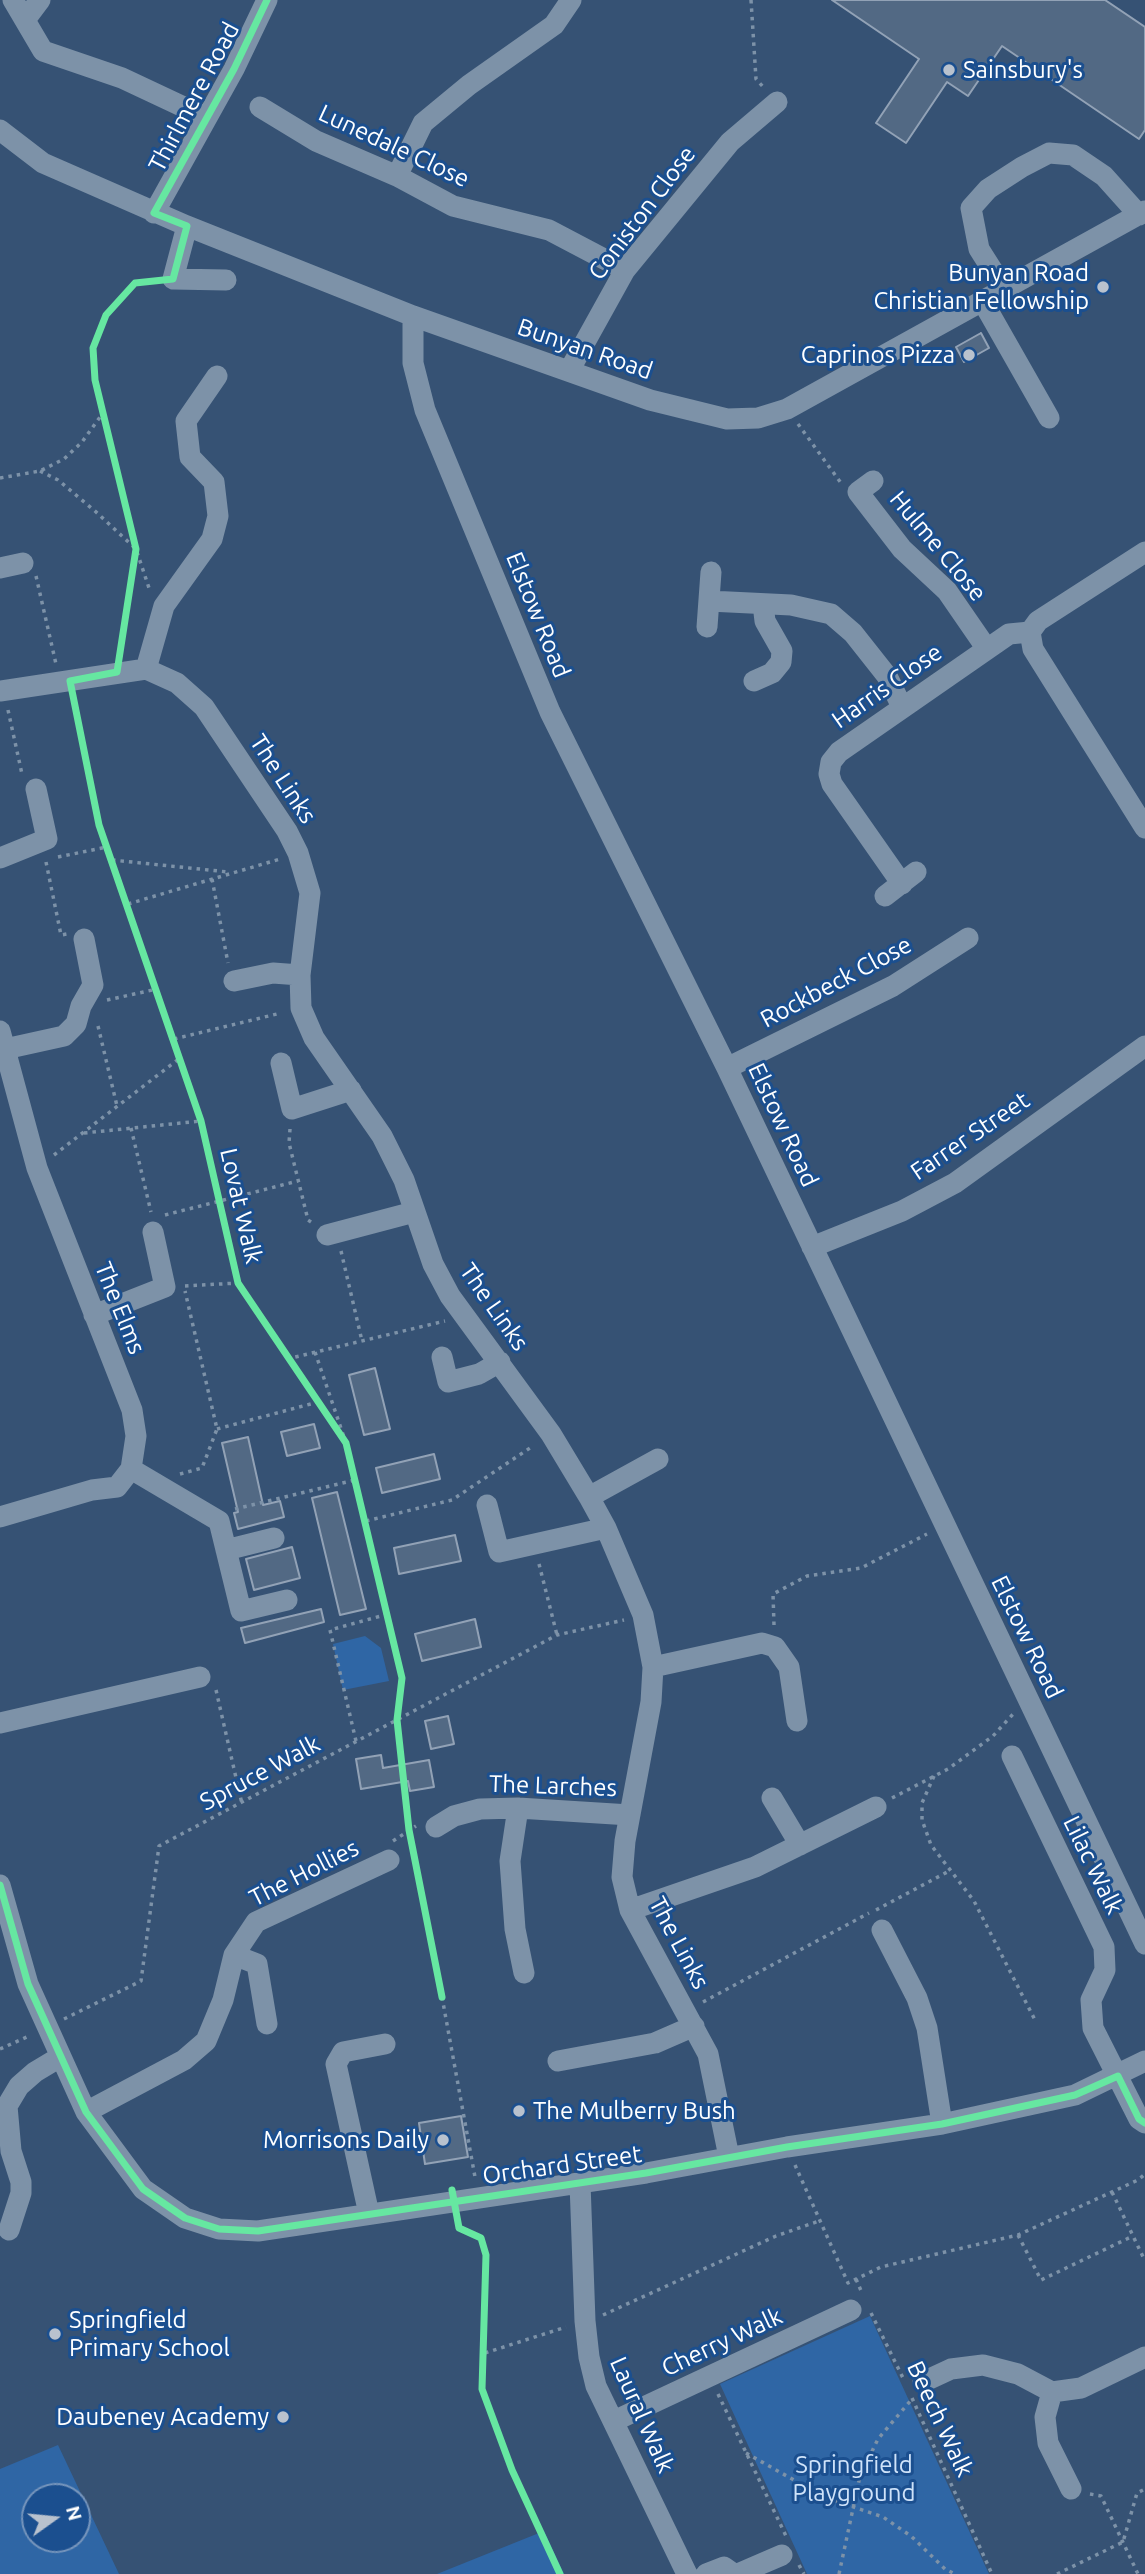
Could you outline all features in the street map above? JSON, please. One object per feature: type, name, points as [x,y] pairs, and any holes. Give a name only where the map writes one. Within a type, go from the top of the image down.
[{"type":"street","points":[[13,0],[43,51],[122,78],[205,117]]},
{"type":"street","points":[[25,20],[40,0]]},
{"type":"street","name":"Thirlmere Road","points":[[154,213],[234,69],[267,0]]},
{"type":"street","points":[[397,176],[423,123],[469,85],[554,25],[571,0]]},
{"type":"street","name":"Coniston Close","points":[[569,371],[625,270],[730,142],[778,102]]},
{"type":"street","name":"Lunedale Close","points":[[260,107],[316,141],[397,176],[453,206],[549,230],[625,270]]},
{"type":"street","name":"Bunyan Road","points":[[0,130],[43,163],[154,213],[413,316],[650,400],[727,419],[758,418],[787,409],[1142,213]]},
{"type":"street","points":[[1004,290],[979,249],[971,208],[988,189],[1049,153],[1073,155],[1094,169],[1142,213]]},
{"type":"street","points":[[187,226],[173,279],[226,280]]},
{"type":"street","points":[[983,302],[1049,418]]},
{"type":"street","name":"Elstow Road","points":[[413,316],[413,363],[425,410],[544,700],[727,1068],[1028,1699],[1135,1899],[1145,1944]]},
{"type":"street","points":[[2,691],[146,669],[164,606],[212,538],[218,516],[214,482],[190,457],[186,421],[217,376]]},
{"type":"street","name":"Hulme Close","points":[[866,486],[902,549],[947,591],[987,649]]},
{"type":"street","points":[[1145,552],[1038,621],[1030,632],[1033,649],[1145,828]]},
{"type":"street","points":[[0,568],[23,563]]},
{"type":"street","points":[[707,627],[711,572]]},
{"type":"street","points":[[709,601],[791,605],[831,614],[853,633],[887,676],[902,707]]},
{"type":"street","points":[[754,681],[772,673],[782,662],[782,651],[765,621],[763,604]]},
{"type":"street","name":"Harris Close","points":[[901,884],[842,799],[829,774],[831,762],[839,752],[1009,634],[1030,632]]},
{"type":"street","name":"The Links","points":[[146,669],[177,683],[204,707],[287,831],[298,853],[310,892],[300,975],[301,1008],[314,1038],[382,1136],[404,1180],[433,1264],[450,1296],[551,1434],[589,1497],[606,1528],[643,1615],[653,1667],[651,1702],[630,1815],[622,1877],[630,1910],[690,2018],[713,2070],[729,2157]]},
{"type":"street","points":[[0,858],[47,839],[36,789]]},
{"type":"street","name":"Rockbeck Close","points":[[727,1068],[893,986],[968,938]]},
{"type":"street","points":[[2,1040],[64,1036],[76,1024],[87,1005],[93,985],[84,939]]},
{"type":"street","points":[[234,981],[273,973],[300,975]]},
{"type":"street","name":"The Elms","points":[[2,1040],[37,1168],[132,1410],[136,1436],[131,1469]]},
{"type":"street","name":"Farrer Street","points":[[812,1247],[902,1211],[956,1183],[1145,1046]]},
{"type":"street","points":[[281,1063],[292,1109],[351,1090]]},
{"type":"street","points":[[331,1233],[414,1212]]},
{"type":"street","points":[[94,1315],[175,1286],[153,1232]]},
{"type":"street","points":[[442,1357],[448,1381],[479,1374],[500,1362]]},
{"type":"street","points":[[589,1497],[658,1459]]},
{"type":"street","points":[[0,1517],[92,1490],[117,1487],[131,1469],[219,1521],[241,1611],[287,1600]]},
{"type":"street","points":[[487,1505],[499,1552],[606,1528]]},
{"type":"street","points":[[226,1550],[274,1538]]},
{"type":"street","points":[[653,1667],[762,1643],[775,1647],[789,1667],[797,1721]]},
{"type":"street","points":[[0,1723],[200,1677]]},
{"type":"street","name":"Lilac Walk","points":[[1012,1756],[1016,1786],[1104,1947],[1105,1970],[1091,2000],[1093,2028],[1118,2076]]},
{"type":"street","points":[[772,1798],[800,1845]]},
{"type":"street","points":[[630,1910],[755,1867],[800,1845],[849,1831],[883,1803]]},
{"type":"street","points":[[518,1808],[510,1861],[515,1928],[525,1973]]},
{"type":"street","name":"The Larches","points":[[436,1826],[454,1816],[480,1809],[518,1808],[630,1815]]},
{"type":"street","name":"The Hollies","points":[[86,2112],[184,2060],[206,2041],[223,2000],[234,1955],[256,1922],[388,1860]]},
{"type":"street","name":"Orchard Street","points":[[0,1885],[20,1959],[47,2028],[86,2112],[143,2189],[185,2218],[219,2228],[258,2231],[580,2183],[787,2147],[942,2124],[1075,2095],[1145,2061]]},
{"type":"street","points":[[882,1930],[917,1998],[927,2028],[942,2124]]},
{"type":"street","points":[[234,1955],[257,1964],[267,2024]]},
{"type":"street","points":[[558,2061],[655,2043],[690,2018]]},
{"type":"street","points":[[369,2214],[336,2064],[343,2052],[385,2044]]},
{"type":"street","points":[[9,2231],[21,2193],[21,2182],[11,2151],[7,2106],[19,2086],[35,2072],[60,2057]]},
{"type":"street","points":[[1118,2076],[1139,2119],[1145,2123]]},
{"type":"street","name":"Laural Walk","points":[[580,2183],[585,2321],[596,2386],[687,2574]]},
{"type":"street","name":"Cherry Walk","points":[[614,2421],[851,2310]]},
{"type":"street","points":[[918,2390],[951,2369],[982,2365],[1018,2374],[1052,2392],[1081,2388],[1145,2357]]},
{"type":"street","points":[[1052,2392],[1045,2417],[1048,2443],[1071,2490]]},
{"type":"street","points":[[706,2574],[724,2567],[736,2574],[789,2551]]},
{"type":"path","points":[[751,0],[756,79],[778,102]]},
{"type":"path","points":[[100,402],[106,425]]},
{"type":"path","points":[[787,409],[839,482],[866,486]]},
{"type":"path","points":[[0,478],[40,471],[64,459],[82,442],[103,413]]},
{"type":"path","points":[[40,471],[58,480],[95,510],[136,549]]},
{"type":"path","points":[[133,537],[148,590],[164,606]]},
{"type":"path","points":[[132,577],[136,549]]},
{"type":"path","points":[[23,563],[36,574],[60,683]]},
{"type":"path","points":[[2,691],[24,781],[36,789]]},
{"type":"path","points":[[103,836],[116,871]]},
{"type":"path","points":[[84,939],[74,933],[61,935],[46,860],[107,846]]},
{"type":"path","points":[[128,904],[298,853]]},
{"type":"path","points":[[112,860],[231,873]]},
{"type":"path","points":[[212,879],[234,981]]},
{"type":"path","points":[[124,892],[132,916]]},
{"type":"path","points":[[153,977],[161,1002]]},
{"type":"path","points":[[117,1106],[87,1005],[157,989]]},
{"type":"path","points":[[174,1039],[301,1008]]},
{"type":"path","points":[[170,1027],[185,1071]]},
{"type":"path","points":[[37,1168],[180,1058]]},
{"type":"path","points":[[292,1109],[289,1143],[308,1220],[331,1233],[362,1341]]},
{"type":"path","points":[[82,1133],[201,1121]]},
{"type":"path","points":[[131,1128],[152,1218],[298,1181]]},
{"type":"path","points":[[156,1486],[164,1478],[202,1468],[217,1429],[175,1286],[238,1283]]},
{"type":"path","points":[[287,1359],[465,1316]]},
{"type":"path","points":[[280,1348],[294,1369]]},
{"type":"path","points":[[315,1352],[349,1455]]},
{"type":"path","points":[[217,1429],[317,1400],[346,1443]]},
{"type":"path","points":[[366,1521],[452,1500],[551,1434]]},
{"type":"path","points":[[352,1467],[358,1490]]},
{"type":"path","points":[[219,1521],[225,1512],[355,1480]]},
{"type":"path","points":[[363,1511],[369,1534]]},
{"type":"path","points":[[775,1647],[773,1594],[807,1576],[861,1568],[944,1525]]},
{"type":"path","points":[[535,1545],[557,1635]]},
{"type":"path","points":[[385,1601],[391,1627]]},
{"type":"path","points":[[356,1741],[330,1630],[388,1614]]},
{"type":"path","points":[[200,1677],[212,1675],[242,1804]]},
{"type":"path","points":[[883,1803],[934,1776],[993,1736],[1028,1699]]},
{"type":"path","points":[[398,1734],[400,1708]]},
{"type":"path","points":[[934,1776],[922,1803],[922,1820],[931,1845],[974,1901],[1036,2022]]},
{"type":"path","points":[[408,1816],[412,1843]]},
{"type":"path","points":[[388,1860],[393,1841],[424,1822],[436,1826]]},
{"type":"path","points":[[690,2018],[951,1870]]},
{"type":"path","points":[[439,1984],[476,2181]]},
{"type":"path","points":[[485,2353],[612,2312],[776,2236],[820,2221],[787,2147]]},
{"type":"path","points":[[856,2279],[900,2262],[1018,2235],[1145,2174]]},
{"type":"path","points":[[1112,2192],[1145,2261]]},
{"type":"path","points":[[1018,2235],[1041,2280],[1133,2236]]},
{"type":"path","points":[[484,2365],[485,2339]]},
{"type":"path","points":[[710,2376],[789,2551],[804,2574]]},
{"type":"path","points":[[839,2574],[860,2476],[878,2439],[918,2390]]},
{"type":"path","points":[[746,2453],[824,2497],[883,2517],[902,2529],[955,2574]]},
{"type":"path","points":[[1057,2574],[1123,2542],[1137,2493],[1145,2489]]},
{"type":"path","points":[[1071,2490],[1101,2496],[1138,2574]]},
{"type":"green space","points":[[365,1636],[381,1648],[389,1681],[343,1690],[333,1644]]},
{"type":"green space","name":"Springfield Playground","points":[[870,2316],[989,2574],[807,2574],[720,2384]]},
{"type":"green space","points":[[58,2445],[76,2483],[21,2483],[21,2553],[91,2553],[91,2515],[119,2574],[0,2574],[0,2469]]},
{"type":"green space","points":[[544,2531],[564,2574],[437,2574]]},
{"type":"building","points":[[832,0],[1105,0],[1145,27],[1145,130],[1139,139],[1002,46],[968,96],[947,82],[906,143],[876,123],[919,59]]},
{"type":"building","name":"Caprinos Pizza","points":[[981,333],[989,348],[964,362],[956,347]]},
{"type":"building","points":[[375,1368],[390,1429],[364,1435],[349,1375]]},
{"type":"building","points":[[314,1424],[320,1448],[287,1456],[281,1432]]},
{"type":"building","points":[[248,1437],[263,1505],[280,1501],[284,1517],[238,1529],[234,1513],[238,1512],[222,1443]]},
{"type":"building","points":[[434,1454],[440,1479],[382,1493],[376,1468]]},
{"type":"building","points":[[337,1492],[366,1609],[340,1615],[312,1498]]},
{"type":"building","points":[[455,1535],[461,1561],[399,1574],[394,1548]]},
{"type":"building","points":[[292,1547],[300,1578],[254,1590],[246,1559]]},
{"type":"building","points":[[321,1609],[324,1622],[245,1643],[241,1628]]},
{"type":"building","points":[[475,1619],[481,1647],[422,1661],[415,1634]]},
{"type":"building","points":[[448,1716],[454,1744],[431,1749],[425,1721]]},
{"type":"building","points":[[381,1755],[383,1768],[429,1760],[434,1787],[410,1791],[408,1781],[361,1789],[356,1759]]},
{"type":"building","name":"Morrisons Daily","points":[[461,2116],[468,2157],[425,2164],[419,2123]]},
{"type":"cycle path","name":"Lovat Walk","points":[[267,0],[234,69],[154,213],[187,226],[173,279],[135,283],[106,315],[93,348],[95,380],[136,549],[117,672],[70,681],[99,825],[201,1121],[238,1283],[346,1443],[402,1678],[397,1720],[409,1830],[442,1997]]},
{"type":"cycle path","points":[[0,1885],[28,1984],[86,2112],[143,2189],[185,2218],[219,2229],[258,2231],[646,2173],[787,2147],[942,2124],[1075,2095],[1118,2076],[1139,2119],[1145,2123]]},
{"type":"cycle path","points":[[452,2190],[459,2228],[481,2238],[486,2255],[482,2389],[512,2470],[560,2574]]},
{"type":"place","name":"Sainsbury's","points":[[949,70]]},
{"type":"place","name":"Bunyan Road Christian Fellowship","points":[[1103,287]]},
{"type":"place","name":"Caprinos Pizza","points":[[969,355]]},
{"type":"place","name":"The Mulberry Bush","points":[[519,2111]]},
{"type":"place","name":"Morrisons Daily","points":[[443,2140]]},
{"type":"place","name":"Springfield Primary School","points":[[55,2334]]},
{"type":"place","name":"Daubeney Academy","points":[[283,2417]]}]
